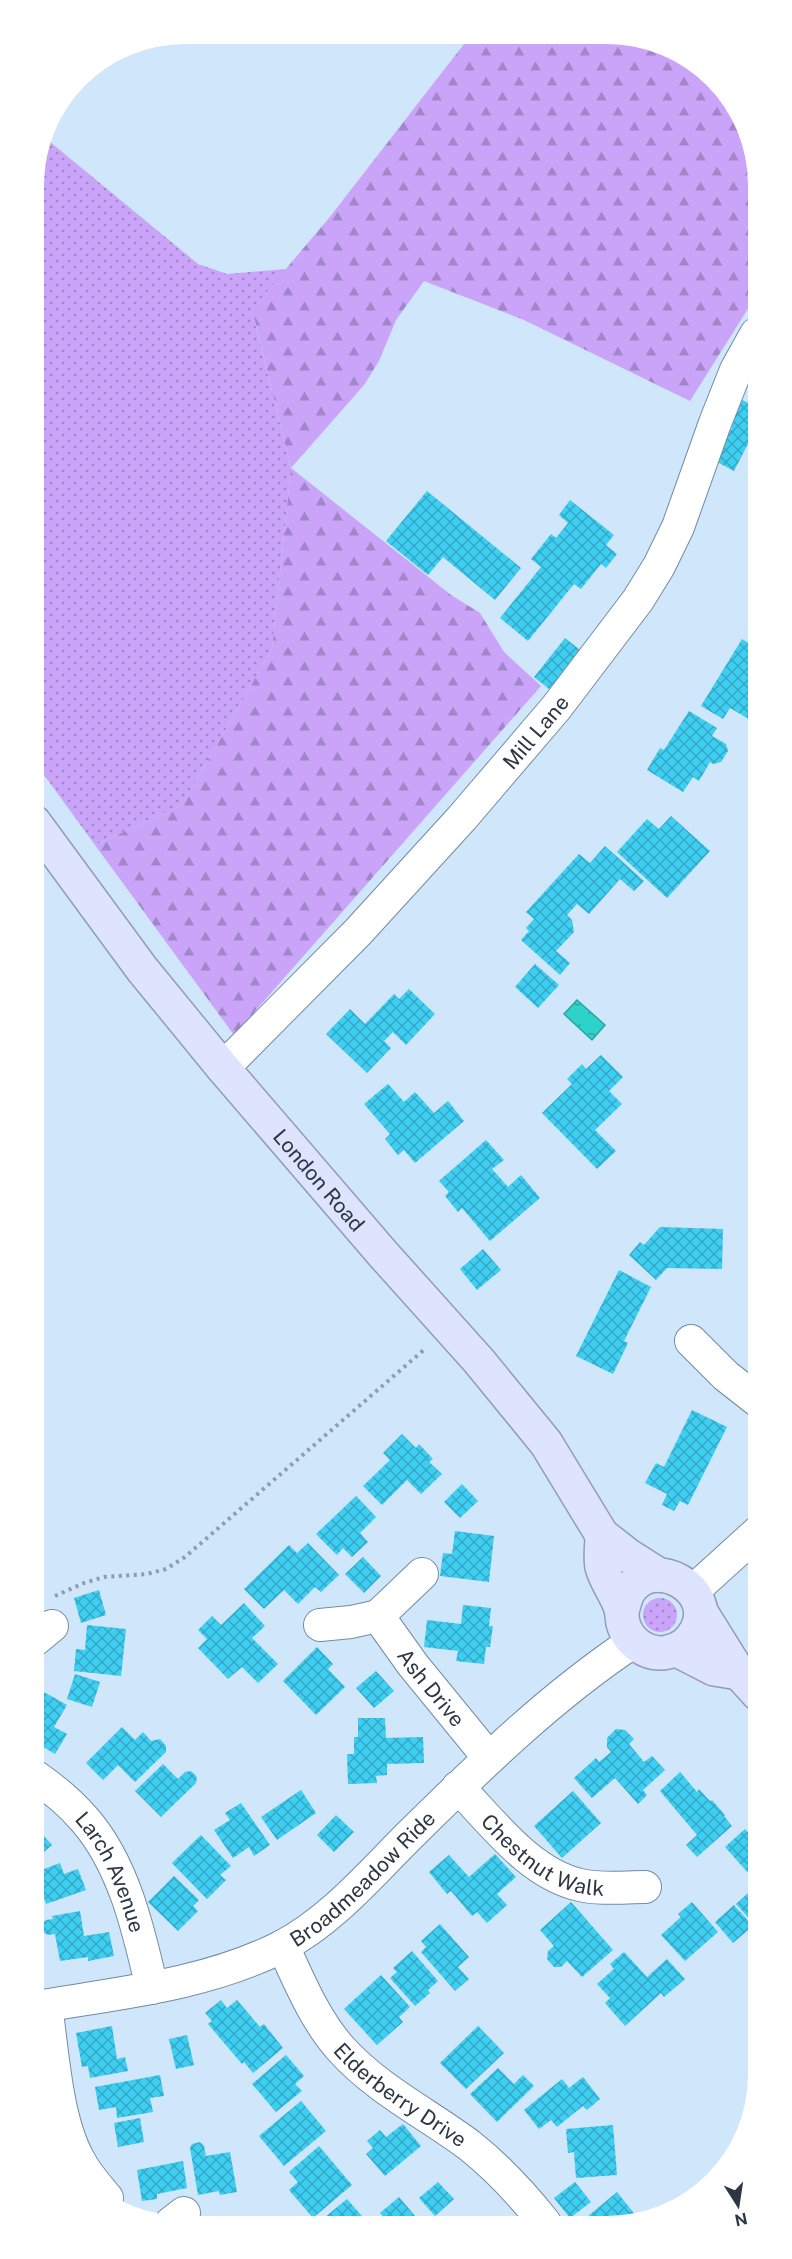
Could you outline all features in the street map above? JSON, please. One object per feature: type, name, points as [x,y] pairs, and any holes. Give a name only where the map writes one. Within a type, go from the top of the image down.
[{"type":"main road","name":"London Road","points":[[44,836],[142,969],[223,1068],[546,1443],[603,1535],[629,1556],[660,1575],[676,1578],[697,1601],[748,1681]]},
{"type":"main road","points":[[603,1535],[602,1567],[622,1611]]},
{"type":"main road","points":[[633,1642],[622,1622],[622,1611],[629,1592],[638,1582],[660,1575]]},
{"type":"main road","points":[[677,1650],[690,1641],[699,1626],[697,1601]]},
{"type":"main road","name":"London Road","points":[[633,1642],[644,1650],[661,1654],[677,1650],[714,1669],[748,1683]]},
{"type":"street","name":"Mill Lane","points":[[223,1068],[358,932],[462,818],[556,708],[638,600],[659,566],[678,527],[732,381],[748,350]]},
{"type":"street","points":[[691,1341],[726,1376],[748,1393]]},
{"type":"street","points":[[697,1601],[748,1543]]},
{"type":"street","points":[[320,1625],[378,1616],[422,1574]]},
{"type":"street","name":"Ash Drive","points":[[378,1616],[413,1665],[489,1758]]},
{"type":"street","name":"Broadmeadow Ride","points":[[44,2006],[152,1988],[242,1965],[283,1946],[313,1927],[340,1905],[489,1758],[553,1703],[633,1642]]},
{"type":"street","name":"Larch Avenue","points":[[44,1784],[84,1819],[110,1857],[121,1880],[140,1935],[152,1988]]},
{"type":"street","name":"Chestnut Walk","points":[[458,1787],[528,1859],[544,1871],[581,1885],[645,1887]]},
{"type":"street","name":"Elderberry Drive","points":[[283,1946],[310,2003],[340,2048],[366,2073],[468,2144],[500,2170],[539,2216]]},
{"type":"street","points":[[44,2022],[62,2112],[70,2138],[79,2160],[97,2184]]},
{"type":"path","points":[[46,1622],[84,1583],[104,1578],[147,1574],[166,1569],[185,1557],[449,1328]]},
{"type":"green space","points":[[464,44],[635,46],[678,62],[707,85],[719,99],[730,114],[738,131],[746,157],[748,309],[690,401],[524,320],[424,281],[396,320],[379,361],[364,385],[291,468],[252,309],[329,218]]},
{"type":"green space","points":[[50,142],[198,264],[227,274],[286,269],[254,318],[291,468],[272,649],[182,805],[95,845],[44,775],[44,175]]},
{"type":"green space","points":[[291,468],[451,595],[480,613],[504,652],[541,686],[234,1035],[95,845],[182,805],[272,649]]},
{"type":"green space","points":[[660,1598],[672,1603],[677,1615],[672,1627],[660,1632],[648,1627],[643,1615],[648,1603]]},
{"type":"water","points":[[577,1000],[605,1025],[592,1040],[564,1014]]},
{"type":"building","points":[[735,396],[748,403],[748,444],[734,471],[715,461],[732,428],[721,423]]},
{"type":"building","points":[[427,491],[521,568],[495,600],[443,557],[428,575],[386,541]]},
{"type":"building","points":[[570,500],[614,535],[606,545],[617,554],[606,568],[601,564],[581,589],[574,584],[528,641],[500,618],[541,567],[531,559],[551,534],[556,538],[568,523],[559,515]]},
{"type":"building","points":[[565,638],[580,650],[549,689],[534,677]]},
{"type":"building","points":[[742,639],[748,643],[748,719],[730,708],[723,719],[701,706]]},
{"type":"building","points":[[689,711],[717,728],[712,736],[726,744],[728,751],[721,762],[713,764],[710,762],[699,781],[693,777],[683,792],[647,770],[660,748],[664,750]]},
{"type":"building","points":[[671,816],[710,851],[667,898],[617,852],[647,819],[659,829]]},
{"type":"building","points":[[605,846],[644,881],[634,891],[620,879],[589,914],[577,904],[567,915],[572,920],[574,932],[556,951],[570,963],[560,975],[521,940],[529,931],[526,928],[534,919],[526,912],[579,854],[590,863]]},
{"type":"building","points":[[535,964],[559,985],[538,1008],[515,987]]},
{"type":"building","points":[[409,989],[435,1014],[406,1045],[393,1032],[384,1041],[391,1048],[367,1073],[326,1034],[350,1009],[365,1024],[394,994],[399,999]]},
{"type":"building","points":[[601,1055],[623,1077],[609,1091],[622,1104],[595,1130],[616,1151],[597,1169],[542,1113],[572,1084],[567,1079],[582,1064],[586,1069]]},
{"type":"building","points":[[388,1084],[404,1102],[415,1092],[434,1113],[448,1101],[464,1121],[415,1163],[404,1150],[398,1155],[385,1139],[390,1134],[364,1104]]},
{"type":"building","points":[[486,1140],[504,1160],[492,1169],[508,1187],[521,1175],[540,1198],[490,1241],[462,1208],[458,1212],[445,1196],[449,1192],[439,1181]]},
{"type":"building","points":[[660,1227],[723,1229],[722,1269],[667,1268],[656,1280],[629,1255],[640,1242],[644,1245]]},
{"type":"building","points":[[483,1249],[501,1270],[477,1290],[460,1269]]},
{"type":"building","points":[[619,1270],[651,1287],[624,1341],[628,1343],[613,1374],[576,1356]]},
{"type":"building","points":[[692,1410],[727,1427],[688,1505],[680,1501],[674,1511],[662,1505],[667,1494],[645,1483],[656,1463],[664,1467]]},
{"type":"building","points":[[402,1434],[416,1448],[419,1444],[433,1459],[429,1462],[442,1474],[421,1494],[407,1480],[382,1505],[363,1486],[390,1460],[383,1453]]},
{"type":"building","points":[[462,1484],[478,1501],[460,1518],[444,1502]]},
{"type":"building","points":[[356,1496],[376,1517],[360,1533],[368,1542],[352,1557],[343,1548],[337,1555],[316,1534]]},
{"type":"building","points":[[455,1531],[494,1536],[489,1582],[440,1576],[443,1553],[452,1554]]},
{"type":"building","points":[[308,1543],[339,1575],[321,1592],[315,1587],[298,1604],[284,1590],[264,1609],[244,1589],[289,1545],[297,1553]]},
{"type":"building","points":[[363,1557],[381,1576],[364,1593],[345,1574]]},
{"type":"building","points":[[99,1590],[106,1615],[81,1623],[74,1598]]},
{"type":"building","points":[[244,1603],[265,1626],[252,1638],[278,1664],[258,1683],[242,1667],[228,1679],[198,1648],[207,1639],[198,1630],[212,1616],[221,1625]]},
{"type":"building","points":[[463,1605],[491,1608],[489,1626],[493,1626],[490,1647],[486,1647],[484,1664],[456,1661],[458,1651],[424,1647],[427,1620],[461,1624]]},
{"type":"building","points":[[87,1625],[126,1629],[121,1676],[74,1671],[76,1649],[85,1650]]},
{"type":"building","points":[[317,1647],[333,1664],[328,1669],[345,1687],[316,1715],[283,1681]]},
{"type":"building","points":[[376,1671],[394,1691],[374,1708],[356,1688]]},
{"type":"building","points":[[75,1674],[100,1682],[92,1707],[67,1699]]},
{"type":"building","points":[[44,1692],[67,1705],[54,1727],[67,1734],[55,1754],[44,1747]]},
{"type":"building","points":[[358,1718],[385,1718],[386,1738],[423,1737],[424,1763],[387,1764],[387,1775],[376,1776],[377,1783],[348,1784],[347,1754],[354,1754],[354,1737],[358,1737]]},
{"type":"building","points":[[122,1727],[135,1740],[143,1732],[151,1741],[160,1739],[166,1746],[166,1752],[135,1782],[118,1765],[103,1780],[86,1763]]},
{"type":"building","points":[[616,1729],[625,1730],[634,1739],[629,1744],[644,1762],[652,1756],[665,1770],[643,1790],[647,1795],[638,1804],[615,1778],[592,1798],[574,1778],[596,1758],[599,1762],[611,1752],[607,1747],[607,1738]]},
{"type":"building","points":[[163,1764],[178,1779],[185,1772],[191,1771],[197,1777],[196,1783],[161,1817],[135,1791]]},
{"type":"building","points":[[680,1772],[697,1792],[699,1789],[710,1801],[712,1800],[732,1826],[697,1857],[686,1845],[697,1835],[660,1791]]},
{"type":"building","points":[[301,1790],[316,1813],[277,1840],[261,1817]]},
{"type":"building","points":[[573,1791],[601,1823],[562,1858],[534,1826]]},
{"type":"building","points":[[241,1803],[270,1845],[254,1856],[249,1847],[233,1858],[214,1830],[230,1820],[225,1813]]},
{"type":"building","points":[[336,1815],[354,1832],[334,1852],[317,1835]]},
{"type":"building","points":[[745,1829],[748,1832],[748,1873],[725,1847]]},
{"type":"building","points":[[201,1835],[231,1866],[220,1875],[226,1880],[207,1899],[172,1863]]},
{"type":"building","points":[[44,1836],[52,1845],[44,1852]]},
{"type":"building","points":[[495,1854],[516,1877],[497,1894],[507,1905],[487,1923],[477,1912],[472,1916],[451,1891],[447,1894],[429,1872],[449,1855],[469,1877]]},
{"type":"building","points":[[60,1863],[64,1874],[78,1869],[86,1890],[46,1904],[44,1869]]},
{"type":"building","points":[[174,1876],[199,1900],[193,1906],[198,1911],[178,1931],[148,1902]]},
{"type":"building","points":[[748,1893],[748,1917],[736,1904]]},
{"type":"building","points":[[571,1902],[613,1950],[582,1977],[567,1961],[561,1967],[554,1967],[547,1959],[548,1951],[554,1946],[540,1930]]},
{"type":"building","points":[[692,1902],[718,1932],[685,1961],[661,1935],[681,1917],[678,1914]]},
{"type":"building","points":[[734,1905],[748,1920],[748,1930],[733,1943],[715,1922]]},
{"type":"building","points":[[80,1911],[84,1936],[109,1932],[114,1956],[88,1961],[88,1957],[60,1961],[55,1934],[48,1935],[44,1933],[44,1922],[53,1919],[52,1916]]},
{"type":"building","points":[[440,1924],[469,1957],[458,1967],[469,1979],[455,1991],[421,1952],[426,1947],[421,1941]]},
{"type":"building","points":[[412,1951],[438,1981],[428,1990],[430,1993],[415,2006],[390,1978],[397,1972],[393,1968]]},
{"type":"building","points":[[624,1952],[647,1977],[667,1959],[685,1979],[664,1997],[661,1993],[625,2026],[605,2003],[610,1998],[597,1984],[614,1969],[610,1964]]},
{"type":"building","points":[[381,1975],[410,2007],[399,2017],[403,2022],[377,2045],[344,2009]]},
{"type":"building","points":[[221,2000],[227,2008],[237,2000],[260,2027],[264,2024],[283,2048],[253,2073],[244,2062],[242,2064],[208,2024],[212,2021],[205,2013]]},
{"type":"building","points":[[112,2026],[117,2059],[125,2057],[128,2071],[90,2078],[88,2066],[82,2067],[76,2033]]},
{"type":"building","points":[[478,2026],[504,2053],[466,2089],[440,2063]]},
{"type":"building","points":[[187,2035],[194,2065],[176,2069],[169,2039]]},
{"type":"building","points":[[286,2055],[304,2076],[295,2084],[302,2091],[276,2112],[252,2084]]},
{"type":"building","points":[[498,2068],[514,2084],[523,2075],[534,2086],[497,2122],[470,2094]]},
{"type":"building","points":[[160,2075],[164,2096],[150,2098],[153,2112],[117,2118],[116,2107],[99,2110],[95,2087]]},
{"type":"building","points":[[583,2077],[600,2099],[587,2110],[583,2106],[557,2127],[551,2120],[539,2129],[524,2110],[562,2079],[569,2088]]},
{"type":"building","points":[[301,2101],[326,2131],[284,2166],[259,2136]]},
{"type":"building","points":[[140,2118],[144,2142],[118,2147],[114,2123]]},
{"type":"building","points":[[403,2124],[421,2146],[385,2176],[366,2154],[373,2148],[367,2141],[380,2130],[386,2137]]},
{"type":"building","points":[[613,2125],[617,2175],[576,2178],[574,2152],[568,2153],[566,2129]]},
{"type":"building","points":[[200,2142],[204,2146],[206,2156],[230,2152],[237,2192],[220,2195],[219,2191],[198,2195],[190,2148],[192,2144]]},
{"type":"building","points":[[319,2146],[352,2185],[315,2216],[311,2216],[289,2190],[298,2182],[289,2172]]},
{"type":"building","points":[[183,2161],[187,2188],[157,2194],[157,2199],[142,2201],[137,2170]]},
{"type":"building","points":[[438,2182],[454,2199],[435,2216],[419,2198]]},
{"type":"building","points":[[575,2182],[591,2202],[573,2216],[568,2216],[554,2198]]},
{"type":"building","points":[[617,2192],[634,2213],[608,2216],[588,2216]]},
{"type":"building","points":[[399,2197],[415,2216],[382,2216],[380,2213]]},
{"type":"building","points":[[347,2199],[362,2216],[326,2216]]}]
